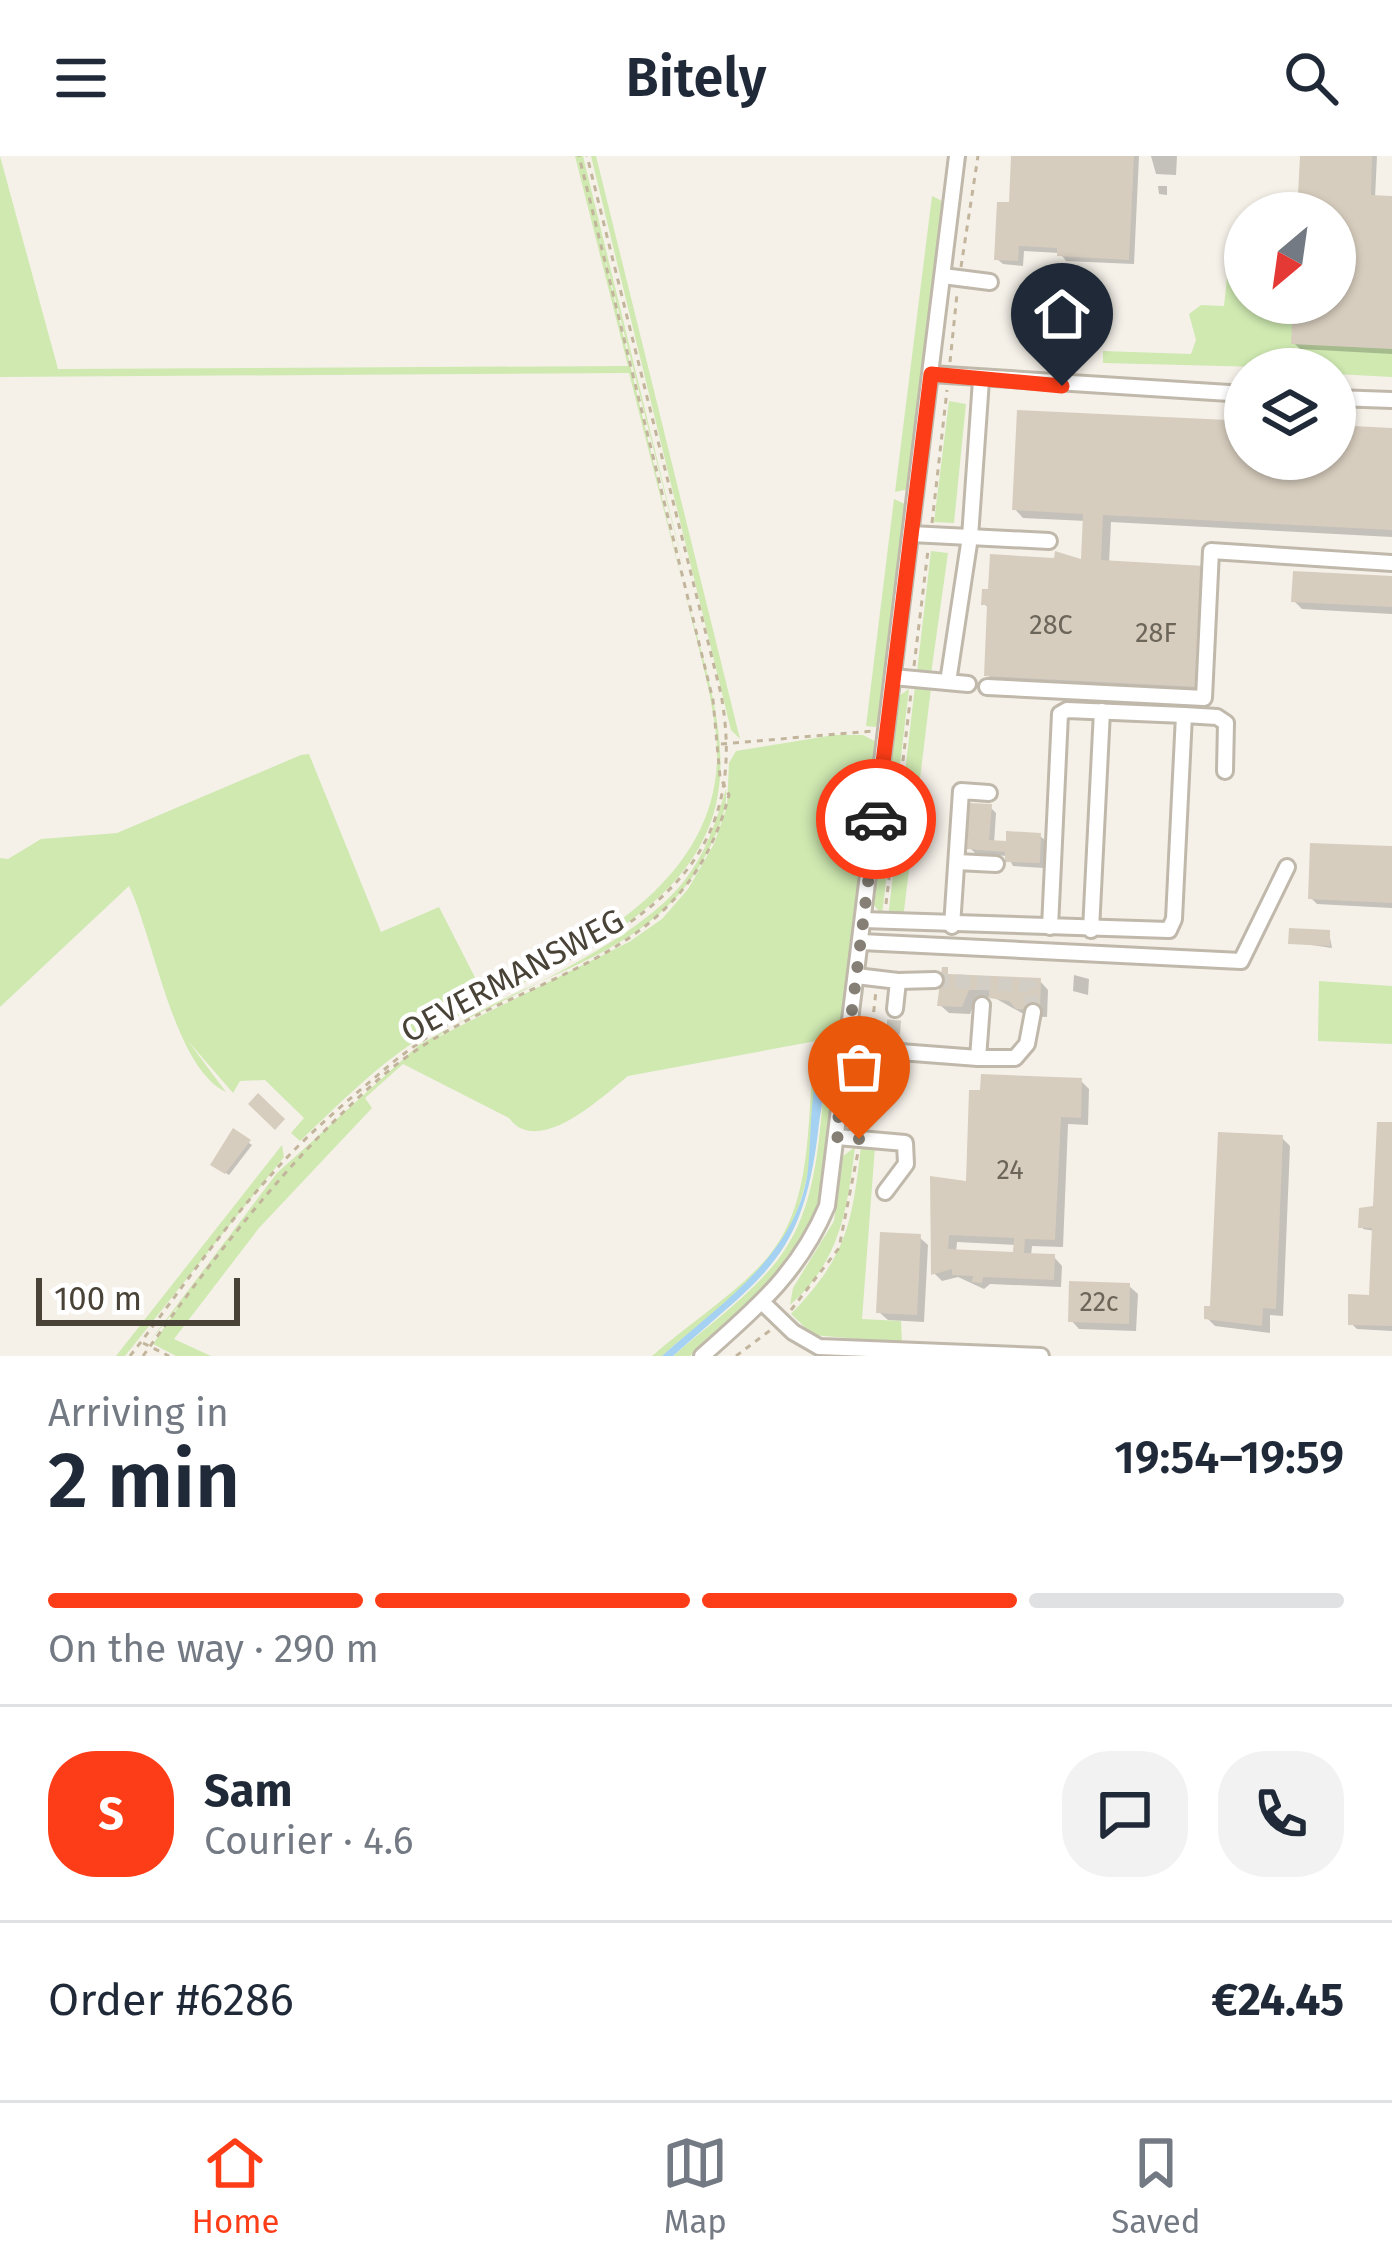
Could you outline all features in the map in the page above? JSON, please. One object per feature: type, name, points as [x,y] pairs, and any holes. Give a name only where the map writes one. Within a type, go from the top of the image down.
[{"type":"street","points":[[702,1356],[764,1304],[811,1244],[827,1206],[931,374],[951,278],[957,156]]},
{"type":"street","points":[[951,278],[990,282]]},
{"type":"street","points":[[931,374],[1224,393]]},
{"type":"street","points":[[948,682],[970,537],[981,380]]},
{"type":"street","points":[[1356,399],[1392,400]]},
{"type":"street","points":[[911,534],[1049,541]]},
{"type":"street","points":[[987,687],[1204,698],[1211,551],[1392,562]]},
{"type":"street","points":[[892,677],[968,684]]},
{"type":"street","points":[[1050,927],[1060,715],[1067,710],[1217,717],[1226,723],[1225,771]]},
{"type":"street","points":[[1091,930],[1102,711]]},
{"type":"street","points":[[863,920],[1160,934],[1173,926],[1184,715]]},
{"type":"street","points":[[952,926],[961,791],[989,793]]},
{"type":"street","points":[[956,862],[996,864]]},
{"type":"street","points":[[861,942],[1241,962],[1287,867]]},
{"type":"street","points":[[856,976],[935,980]]},
{"type":"street","points":[[895,1009],[898,981]]},
{"type":"street","points":[[979,1058],[982,1005]]},
{"type":"street","points":[[848,1048],[1015,1058],[1027,1044],[1033,1012]]},
{"type":"street","points":[[891,1051],[892,1034]]},
{"type":"street","points":[[836,1137],[905,1143],[906,1164],[884,1192]]},
{"type":"street","points":[[764,1304],[819,1347],[1041,1356]]},
{"type":"path","name":"OEVERMANSWEG","points":[[143,1356],[251,1213],[380,1078],[434,1039],[635,938],[665,914],[714,842],[729,795],[721,744],[579,156]]},
{"type":"path","name":"OEVERMANSWEG","points":[[130,1356],[272,1173],[389,1066],[435,1033],[625,930],[657,906],[698,854],[724,782],[729,743],[587,156]]},
{"type":"path","points":[[884,922],[949,377],[951,278],[978,156]]},
{"type":"path","points":[[721,744],[833,731],[886,732]]},
{"type":"path","points":[[736,1356],[780,1320],[820,1278],[839,1248],[859,1139],[878,980]]},
{"type":"path","points":[[142,1342],[170,1356]]},
{"type":"green space","points":[[0,156],[58,369],[628,366],[575,156],[583,156],[687,581],[596,222],[683,586],[629,373],[0,377]]},
{"type":"green space","points":[[591,156],[596,156],[740,739],[731,730]]},
{"type":"green space","points":[[932,196],[944,202],[909,489],[895,492]]},
{"type":"green space","points":[[1356,203],[1392,205],[1392,377],[1356,375],[1356,348],[1224,348],[1224,366],[1103,363],[1103,351],[1191,354],[1196,340],[1189,314],[1201,305],[1224,306],[1224,324],[1356,324]]},
{"type":"green space","points":[[949,401],[966,404],[954,523],[934,522]]},
{"type":"green space","points":[[894,499],[907,505],[880,723],[875,727],[866,726]]},
{"type":"green space","points":[[931,551],[948,553],[931,674],[917,672]]},
{"type":"green space","points":[[685,592],[711,690],[720,764],[719,787],[705,835],[679,876],[643,911],[600,941],[401,1051],[300,1141],[291,1133],[304,1118],[265,1080],[240,1081],[233,1093],[188,1041],[226,1092],[192,1057],[167,1000],[129,886],[0,1007],[0,858],[8,859],[41,839],[117,833],[309,754],[381,932],[439,907],[484,995],[569,953],[649,897],[680,862],[703,823],[716,777],[715,726]]},
{"type":"green space","points":[[915,686],[931,688],[903,919],[888,918]]},
{"type":"green space","points":[[909,689],[882,915],[874,905],[899,696]]},
{"type":"green space","points":[[834,735],[863,735],[878,743],[817,1211],[782,1271],[690,1356],[673,1356],[766,1274],[792,1239],[803,1214],[816,1162],[827,1054],[821,1054],[806,1180],[790,1228],[765,1264],[737,1292],[662,1356],[652,1356],[741,1284],[783,1235],[802,1182],[816,1041],[628,1076],[570,1120],[536,1131],[521,1129],[509,1118],[403,1064],[365,1098],[372,1108],[259,1228],[174,1339],[211,1356],[176,1356],[153,1344],[181,1303],[149,1342],[277,1173],[419,1045],[460,1023],[436,1038],[629,942],[662,919],[688,889],[714,844],[727,807],[729,763],[736,751]]},
{"type":"green space","points":[[726,789],[718,829],[685,888],[622,941],[537,984],[598,950],[661,905],[698,859]]},
{"type":"green space","points":[[1319,981],[1392,986],[1392,1044],[1318,1041]]},
{"type":"green space","points":[[282,1145],[284,1157],[125,1356],[116,1356]]},
{"type":"green space","points":[[861,1146],[875,1147],[862,1319],[901,1321],[902,1343],[813,1335],[791,1314],[824,1274],[844,1238]]},
{"type":"green space","points":[[855,1147],[838,1234],[820,1271],[790,1305],[793,1288],[834,1221],[843,1156]]},
{"type":"water","points":[[825,1051],[826,1077],[812,1169],[791,1234],[757,1281],[734,1303],[673,1356],[662,1356],[753,1275],[789,1227],[808,1170],[814,1092]]},
{"type":"building","points":[[1011,156],[1134,156],[1129,260],[1057,256],[1057,248],[1019,246],[1018,261],[994,260],[997,202],[1009,202]]},
{"type":"building","points":[[1300,156],[1372,156],[1371,195],[1392,196],[1392,349],[1291,344],[1292,324],[1356,324],[1356,192],[1298,192]]},
{"type":"building","points":[[1017,410],[1224,420],[1224,480],[1356,480],[1356,426],[1392,428],[1392,530],[1103,515],[1101,560],[1205,566],[1199,687],[984,676],[987,605],[981,605],[982,589],[988,589],[990,554],[1054,558],[1055,551],[1081,559],[1083,514],[1012,510]]},
{"type":"building","points":[[1293,571],[1392,576],[1392,607],[1291,602]]},
{"type":"building","points":[[969,803],[992,804],[989,840],[1006,841],[1006,831],[1041,833],[1040,863],[1005,862],[1005,852],[967,849]]},
{"type":"building","points":[[1310,843],[1392,846],[1392,903],[1308,899]]},
{"type":"building","points":[[1289,928],[1330,930],[1330,946],[1288,944]]},
{"type":"building","points":[[942,967],[948,967],[948,974],[1041,978],[1040,1010],[1016,1009],[1009,1001],[989,998],[989,990],[969,990],[962,1007],[937,1006]]},
{"type":"building","points":[[981,1074],[1082,1078],[1081,1118],[1061,1117],[1055,1240],[1025,1239],[1024,1253],[1055,1254],[1054,1280],[983,1277],[982,1283],[972,1282],[973,1276],[952,1275],[952,1269],[931,1275],[930,1176],[966,1181],[969,1090],[980,1090]],"holes":[[[949,1235],[1014,1238],[1013,1252],[948,1249]]]},
{"type":"building","points":[[258,1093],[285,1119],[275,1130],[248,1104]]},
{"type":"building","points":[[1377,1122],[1392,1122],[1392,1326],[1348,1325],[1348,1294],[1369,1295],[1372,1228],[1358,1228],[1359,1208],[1373,1206]]},
{"type":"building","points":[[233,1128],[251,1140],[225,1174],[210,1165]]},
{"type":"building","points":[[1218,1132],[1283,1135],[1276,1309],[1263,1308],[1262,1326],[1204,1319],[1204,1306],[1210,1306]]},
{"type":"building","points":[[880,1232],[921,1234],[917,1315],[876,1313]]},
{"type":"building","points":[[1069,1281],[1130,1283],[1129,1324],[1068,1322]]},
{"type":"tunnel","points":[[935,980],[1030,986],[1033,1012]]},
{"type":"tunnel","points":[[893,1034],[895,1009]]},
{"type":"way so far","points":[[859,1139],[836,1137],[876,819]]},
{"type":"route","points":[[876,819],[931,374],[1062,386]]}]
